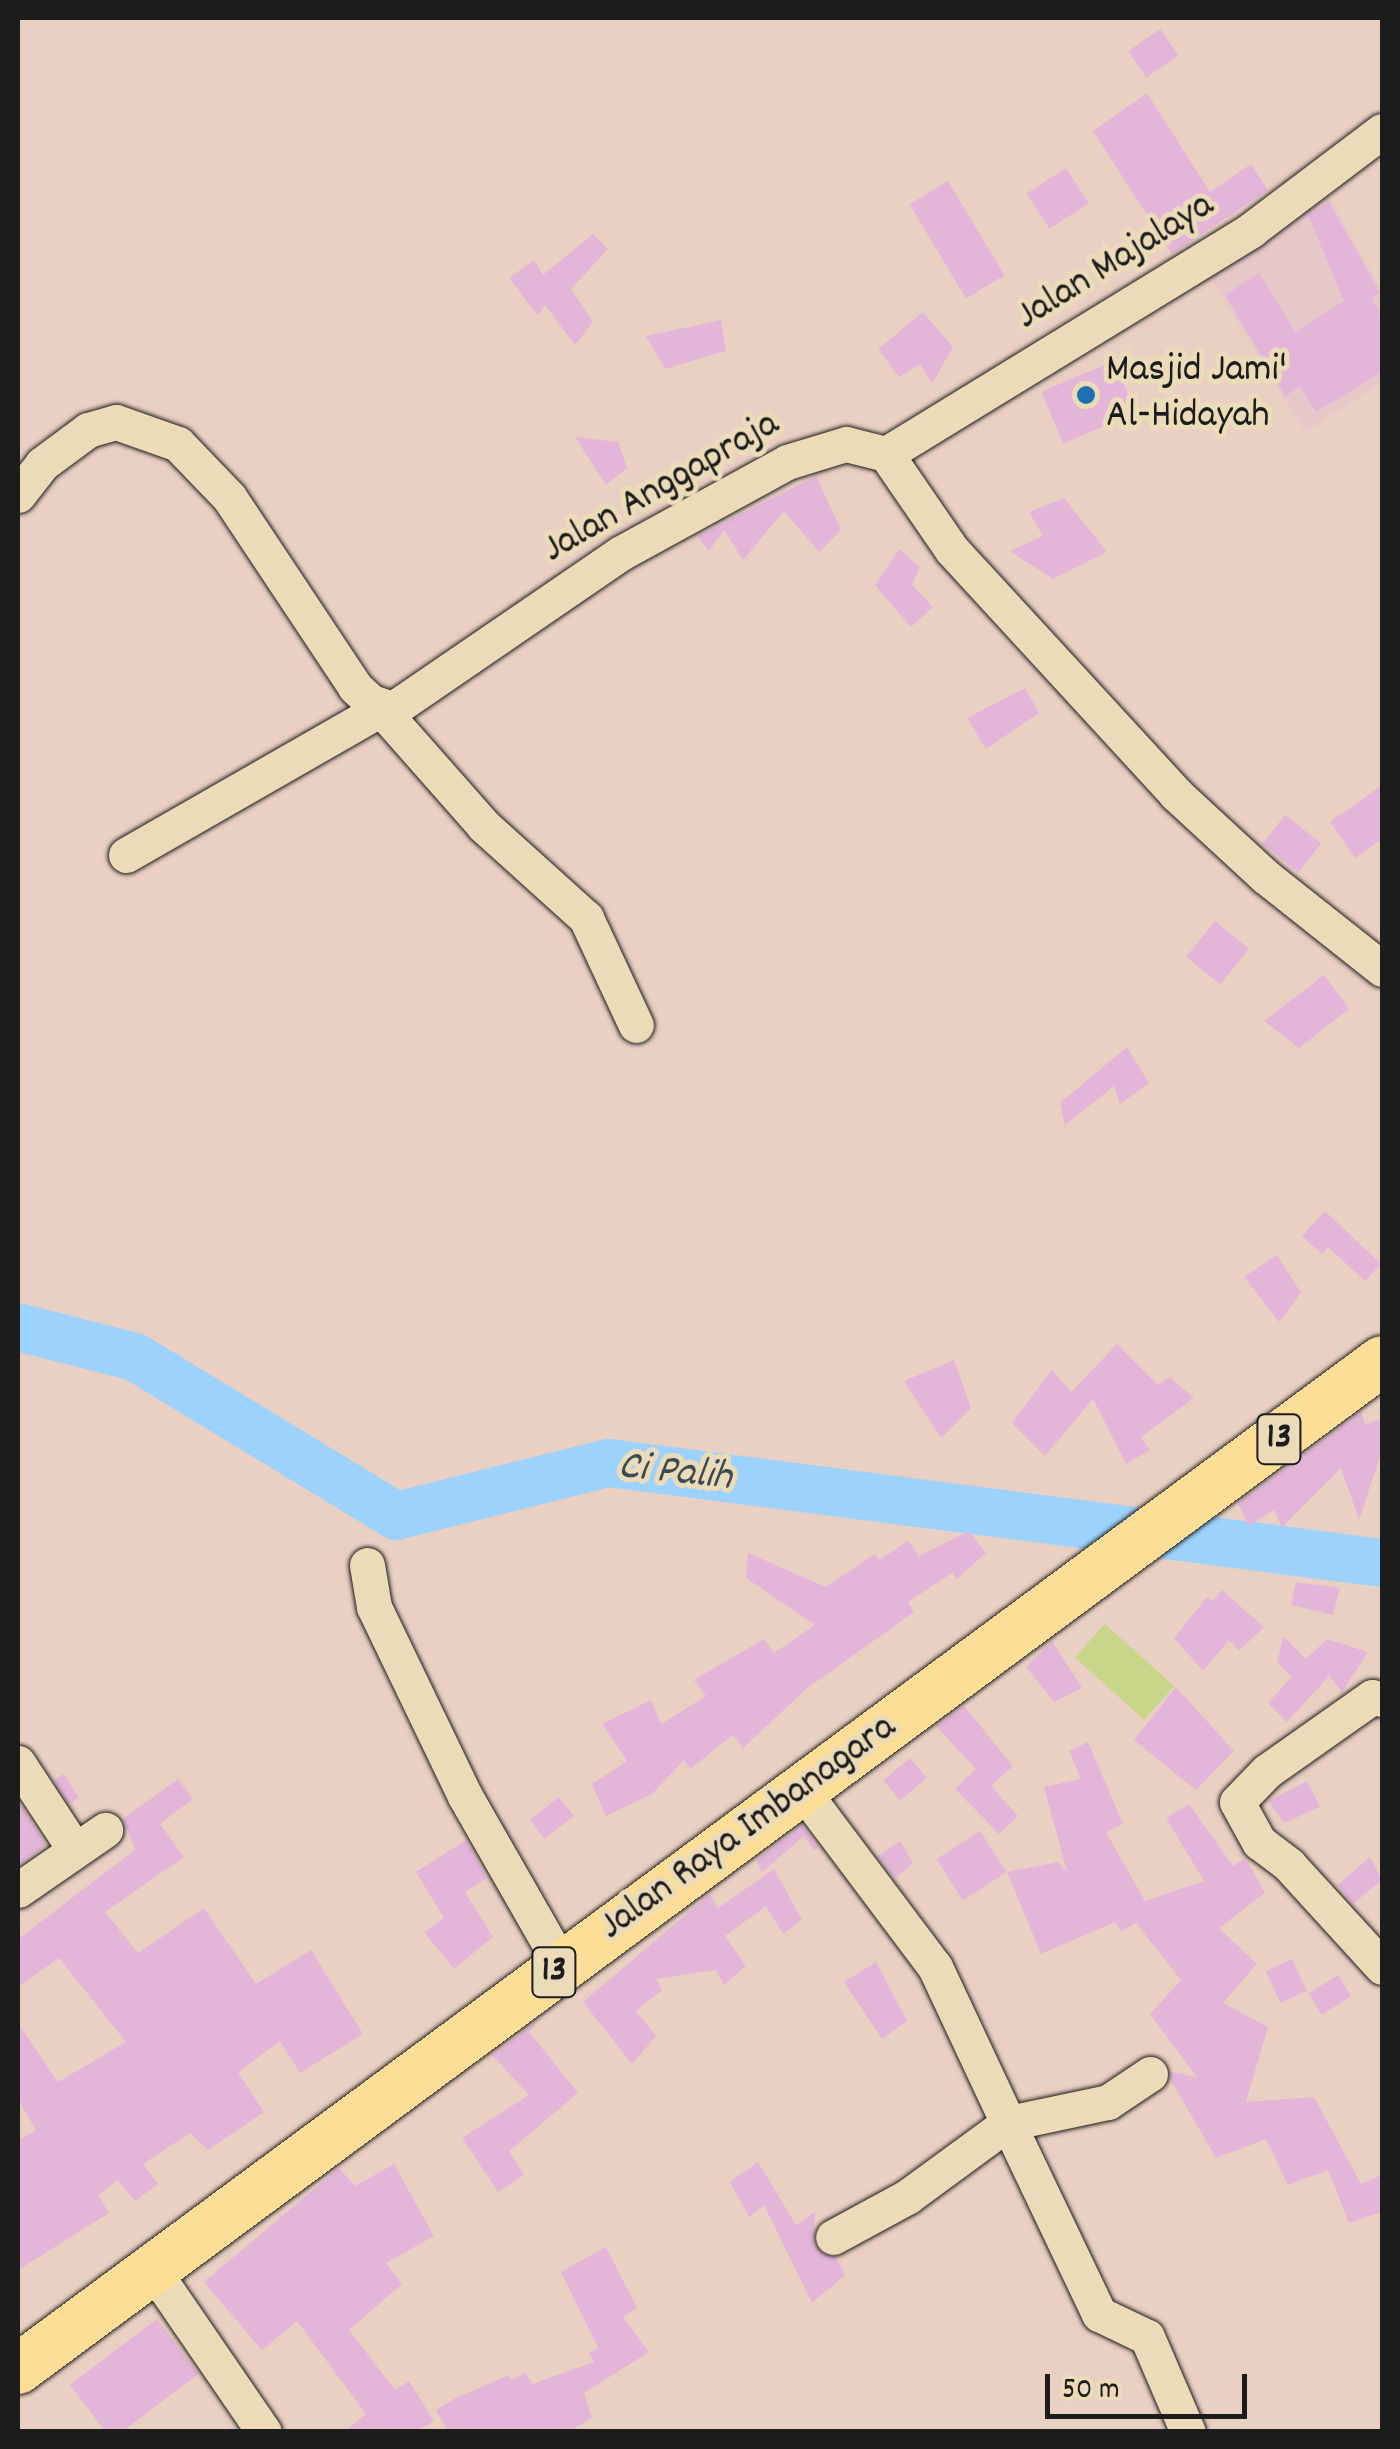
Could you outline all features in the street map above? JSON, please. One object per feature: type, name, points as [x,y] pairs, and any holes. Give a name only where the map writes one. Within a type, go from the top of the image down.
[{"type":"highway","name":"Jalan Raya Imbanagara","points":[[18,2369],[802,1790],[1094,1580],[1382,1361]]},
{"type":"street","name":"Jalan Majalaya","points":[[886,454],[1250,230],[1382,132]]},
{"type":"street","points":[[18,495],[42,464],[88,430],[116,422],[178,444],[230,497],[355,687],[382,708],[484,826],[586,918],[636,1025]]},
{"type":"street","name":"Jalan Anggapraja","points":[[126,856],[382,708],[418,698],[620,553],[787,462],[846,444],[886,454]]},
{"type":"street","points":[[886,454],[952,550],[1176,794],[1266,878],[1382,969]]},
{"type":"street","points":[[366,1565],[374,1607],[465,1796],[562,1966]]},
{"type":"street","points":[[1382,1699],[1372,1697],[1316,1742],[1267,1771],[1237,1802],[1259,1842],[1303,1878],[1382,1967]]},
{"type":"street","points":[[18,1764],[76,1850]]},
{"type":"street","points":[[802,1790],[934,1967],[1098,2314],[1148,2337],[1188,2432]]},
{"type":"street","points":[[18,1890],[105,1830]]},
{"type":"street","points":[[833,2237],[907,2197],[1008,2123],[1108,2102],[1150,2074]]},
{"type":"street","points":[[153,2270],[264,2432]]},
{"type":"shaded area","points":[[1327,192],[1382,291],[1382,383],[1305,432],[1210,278]]},
{"type":"green space","points":[[1105,1624],[1174,1686],[1144,1720],[1075,1657]]},
{"type":"building","points":[[1160,29],[1178,55],[1146,78],[1128,51]]},
{"type":"building","points":[[1147,93],[1210,192],[1251,164],[1268,190],[1172,254],[1093,131]]},
{"type":"building","points":[[1066,168],[1089,203],[1049,229],[1027,194]]},
{"type":"building","points":[[948,181],[1005,275],[966,298],[909,204]]},
{"type":"building","points":[[1329,202],[1380,293],[1371,298],[1382,317],[1382,372],[1316,412],[1300,387],[1285,396],[1225,295],[1259,273],[1295,332],[1344,301],[1308,215]]},
{"type":"building","points":[[593,234],[608,249],[571,289],[593,322],[575,345],[545,305],[538,316],[509,278],[534,260],[543,275]]},
{"type":"building","points":[[923,312],[953,347],[932,384],[920,364],[899,377],[878,349]]},
{"type":"building","points":[[721,320],[726,351],[665,369],[646,336]]},
{"type":"building","name":"Masjid Jami' Al-Hidayah","points":[[1114,361],[1136,413],[1063,443],[1041,392]]},
{"type":"building","points":[[575,437],[618,442],[627,468],[606,485]]},
{"type":"building","points":[[816,476],[841,530],[819,552],[784,511],[743,560],[724,530],[709,551],[697,536]]},
{"type":"building","points":[[1064,498],[1107,552],[1053,579],[1010,551],[1043,536],[1029,512]]},
{"type":"building","points":[[899,549],[920,567],[912,585],[933,607],[911,627],[875,585]]},
{"type":"building","points":[[1025,688],[1039,713],[986,749],[967,718]]},
{"type":"building","points":[[1382,785],[1382,839],[1355,858],[1330,822]]},
{"type":"building","points":[[1285,815],[1321,843],[1298,872],[1262,844]]},
{"type":"building","points":[[1215,921],[1249,949],[1220,984],[1186,957]]},
{"type":"building","points":[[1324,975],[1349,1009],[1299,1048],[1264,1021]]},
{"type":"building","points":[[1127,1047],[1149,1083],[1120,1104],[1114,1086],[1065,1125],[1060,1103]]},
{"type":"building","points":[[1325,1211],[1381,1264],[1365,1281],[1328,1247],[1322,1254],[1302,1236]]},
{"type":"building","points":[[1277,1255],[1301,1293],[1279,1322],[1244,1277]]},
{"type":"building","points":[[1117,1344],[1158,1385],[1170,1377],[1194,1398],[1141,1437],[1150,1450],[1126,1464],[1093,1399],[1045,1456],[1012,1423],[1052,1370],[1071,1392]]},
{"type":"building","points":[[954,1360],[971,1408],[941,1438],[904,1381]]},
{"type":"building","points":[[1361,1412],[1365,1424],[1382,1419],[1382,1450],[1359,1520],[1341,1468],[1282,1527],[1274,1510],[1248,1526],[1238,1503]]},
{"type":"building","points":[[969,1531],[986,1553],[957,1579],[952,1573],[908,1602],[914,1612],[806,1689],[743,1748],[733,1735],[690,1769],[684,1760],[652,1794],[606,1816],[592,1784],[627,1761],[602,1724],[651,1700],[661,1724],[706,1696],[694,1680],[764,1639],[774,1653],[815,1625],[746,1578],[748,1553],[826,1587],[875,1554],[879,1560],[908,1541],[919,1556]]},
{"type":"building","points":[[1296,1582],[1340,1588],[1333,1615],[1291,1605]]},
{"type":"building","points":[[1222,1590],[1264,1627],[1239,1651],[1229,1640],[1203,1671],[1174,1638],[1207,1597],[1212,1601]]},
{"type":"building","points":[[1283,1636],[1306,1659],[1327,1639],[1368,1652],[1342,1692],[1329,1676],[1287,1722],[1268,1703],[1292,1677],[1277,1663]]},
{"type":"building","points":[[1052,1641],[1082,1688],[1054,1702],[1026,1667]]},
{"type":"building","points":[[1176,1687],[1234,1751],[1196,1790],[1134,1740]]},
{"type":"building","points":[[964,1706],[1013,1766],[991,1786],[1018,1816],[999,1834],[955,1789],[976,1769],[936,1726]]},
{"type":"building","points":[[1088,1742],[1123,1824],[1106,1832],[1145,1901],[1204,1881],[1166,1818],[1189,1804],[1233,1866],[1245,1858],[1265,1893],[1219,1928],[1257,1964],[1223,2003],[1268,2027],[1246,2102],[1314,2097],[1361,2184],[1382,2175],[1382,2212],[1349,2223],[1328,2170],[1288,2185],[1266,2139],[1216,2158],[1170,2079],[1171,2072],[1197,2077],[1150,2014],[1181,1980],[1136,1923],[1121,1932],[1115,1922],[1041,1954],[1007,1872],[1058,1862],[1067,1872],[1044,1787],[1081,1779],[1069,1751]]},
{"type":"building","points":[[910,1758],[927,1778],[900,1800],[883,1780]]},
{"type":"building","points":[[64,1774],[79,1798],[69,1804],[54,1780]]},
{"type":"building","points":[[178,1779],[193,1799],[160,1824],[184,1857],[105,1912],[138,1953],[204,1908],[256,1984],[311,1950],[363,2034],[300,2073],[280,2041],[238,2072],[264,2112],[208,2150],[190,2133],[143,2164],[158,2184],[135,2201],[118,2180],[98,2195],[109,2213],[18,2270],[18,2141],[36,2130],[18,2099],[18,2023],[58,2082],[126,2042],[59,1958],[18,1987],[18,1939],[135,1850],[123,1819]]},
{"type":"building","points":[[1307,1781],[1320,1807],[1284,1823],[1268,1801]]},
{"type":"building","points":[[559,1797],[574,1816],[545,1839],[530,1820]]},
{"type":"building","points":[[18,1801],[46,1845],[18,1865]]},
{"type":"building","points":[[802,1825],[818,1847],[814,1850],[804,1836],[762,1872],[756,1860]]},
{"type":"building","points":[[980,1831],[1007,1872],[963,1900],[936,1859]]},
{"type":"building","points":[[466,1840],[487,1878],[465,1892],[493,1937],[454,1969],[424,1932],[444,1918],[416,1872]]},
{"type":"building","points":[[900,1841],[913,1863],[895,1878],[878,1856]]},
{"type":"building","points":[[1370,1857],[1382,1880],[1353,1904],[1338,1885]]},
{"type":"building","points":[[774,1869],[802,1920],[783,1934],[766,1906],[725,1936],[746,1966],[724,1985],[716,1970],[656,1979],[662,1990],[636,2011],[656,2036],[632,2064],[583,2002],[710,1894],[718,1908]]},
{"type":"building","points":[[1292,1959],[1307,1991],[1281,2003],[1266,1971]]},
{"type":"building","points":[[876,1962],[907,2021],[882,2039],[844,1982]]},
{"type":"building","points":[[1338,1975],[1351,1996],[1322,2015],[1308,1994]]},
{"type":"building","points":[[541,2018],[529,2032],[578,2093],[509,2151],[524,2175],[498,2192],[462,2138],[529,2095],[492,2055]]},
{"type":"building","points":[[758,2162],[796,2225],[815,2212],[814,2246],[836,2257],[845,2275],[812,2303],[764,2205],[749,2217],[730,2182]]},
{"type":"building","points":[[394,2164],[434,2236],[386,2263],[402,2284],[349,2330],[395,2390],[409,2381],[434,2421],[416,2432],[344,2432],[366,2414],[297,2321],[262,2350],[204,2282],[339,2168],[355,2186]]},
{"type":"building","points":[[606,2247],[637,2308],[623,2317],[649,2352],[584,2393],[592,2418],[568,2432],[448,2432],[436,2410],[454,2399],[509,2375],[512,2380],[525,2372],[532,2384],[594,2362],[589,2353],[598,2348],[561,2272]]},
{"type":"building","points":[[157,2319],[199,2374],[122,2432],[106,2432],[70,2385]]},
{"type":"waterway","name":"Ci Palih","points":[[18,1327],[135,1357],[396,1516],[609,1463],[1382,1563]]},
{"type":"place","name":"Masjid Jami' Al-Hidayah","points":[[1086,395]]}]
